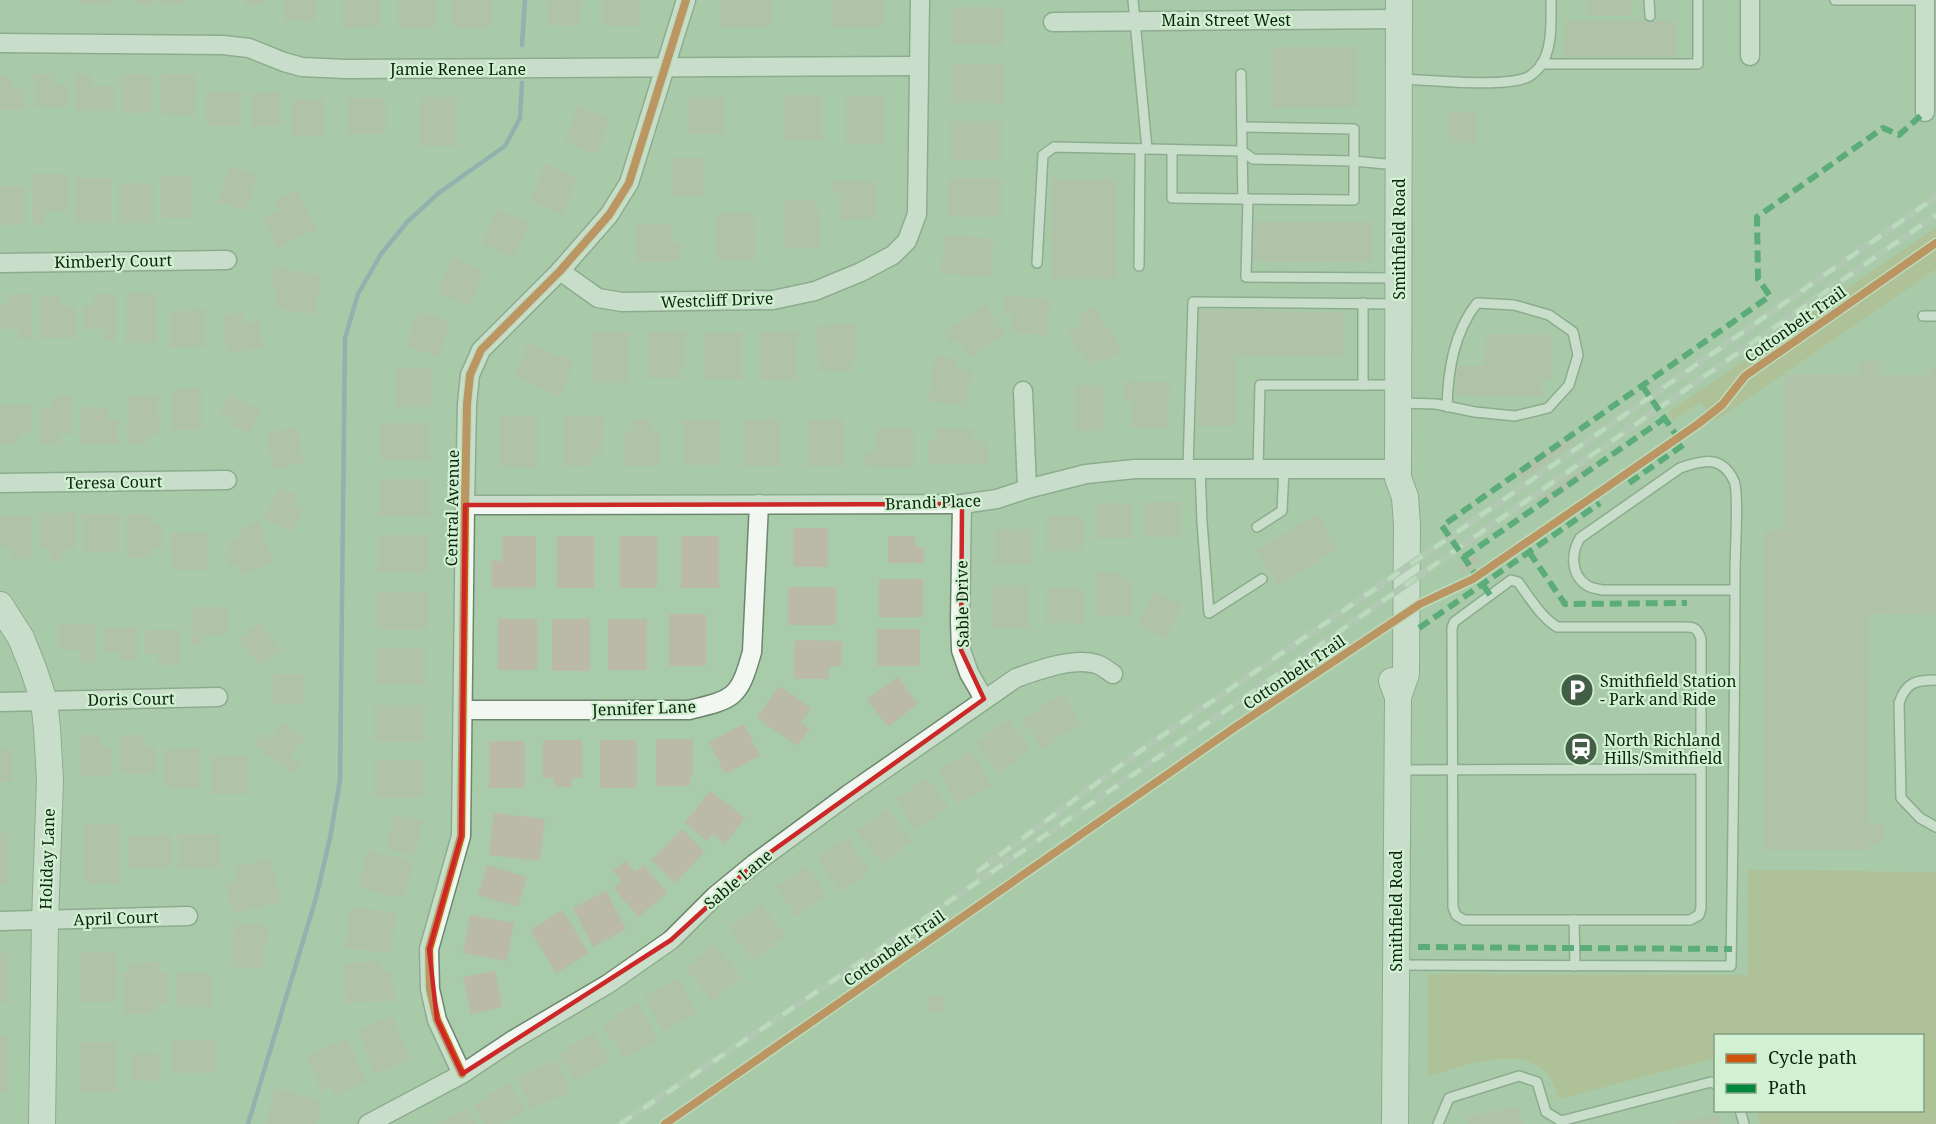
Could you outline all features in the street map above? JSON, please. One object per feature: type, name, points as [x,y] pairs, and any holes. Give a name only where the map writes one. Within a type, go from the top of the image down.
[{"type":"main road","name":"Smithfield Road","points":[[1395,1124],[1398,697],[1389,670],[1388,639],[1390,494],[1398,473],[1399,10]]},
{"type":"main road","name":"Holiday Lane","points":[[0,605],[21,638],[44,701],[50,780],[42,1124]]},
{"type":"street","name":"Central Avenue","points":[[462,1074],[437,1020],[429,988],[429,949],[461,836],[465,505],[467,404],[470,375],[480,350],[560,271],[609,215],[629,183],[686,0]]},
{"type":"street","name":"Westcliff Drive","points":[[560,271],[598,298],[622,302],[772,300],[815,291],[861,272],[892,255],[907,241],[916,214],[920,0]]},
{"type":"street","points":[[1750,0],[1750,56]]},
{"type":"street","points":[[1924,112],[1925,0]]},
{"type":"street","name":"Main Street West","points":[[1053,22],[1134,21],[1399,10]]},
{"type":"street","name":"Jamie Renee Lane","points":[[0,44],[223,45],[249,48],[302,67],[345,69],[919,66]]},
{"type":"street","name":"Kimberly Court","points":[[0,262],[226,260]]},
{"type":"street","points":[[1023,391],[1027,489]]},
{"type":"street","name":"Brandi Place","points":[[465,505],[962,504],[997,499],[1086,474],[1135,469],[1284,468],[1398,473]]},
{"type":"street","name":"Teresa Court","points":[[0,483],[227,480]]},
{"type":"street","name":"Jennifer Lane","points":[[464,710],[689,710],[718,703],[735,694],[746,675],[752,652],[759,504]]},
{"type":"street","name":"Sable Drive","points":[[962,504],[960,621],[962,650],[969,674],[984,699]]},
{"type":"street","name":"Sable Lane","points":[[368,1124],[462,1074],[513,1040],[609,984],[671,940],[715,896],[754,864],[1016,678],[1047,666],[1075,663],[1097,664],[1113,674]]},
{"type":"street","name":"Doris Court","points":[[0,702],[218,697]]},
{"type":"street","name":"April Court","points":[[0,921],[188,916]]},
{"type":"lane","points":[[1133,0],[1143,149],[1138,266]]},
{"type":"lane","points":[[1399,79],[1496,82],[1528,77],[1541,64],[1549,41],[1551,0]]},
{"type":"lane","points":[[1649,0],[1650,16]]},
{"type":"lane","points":[[1541,64],[1698,64],[1698,0]]},
{"type":"lane","points":[[1835,0],[1925,0]]},
{"type":"lane","points":[[1241,74],[1246,277],[1399,291]]},
{"type":"lane","points":[[1172,150],[1172,198],[1354,200],[1354,129],[1242,127]]},
{"type":"lane","points":[[1037,263],[1042,155],[1054,147],[1242,151],[1253,159],[1354,161],[1399,165]]},
{"type":"lane","points":[[1262,579],[1209,613],[1202,522],[1194,468],[1193,302],[1363,303],[1399,291]]},
{"type":"lane","points":[[1363,303],[1363,385]]},
{"type":"lane","points":[[1258,468],[1260,385],[1363,385],[1436,404],[1475,412],[1515,416],[1548,408],[1569,385],[1578,355],[1573,332],[1549,315],[1514,305],[1477,303],[1466,316],[1451,362],[1448,406]]},
{"type":"lane","points":[[1923,316],[1936,316]]},
{"type":"lane","points":[[1396,965],[1731,966],[1735,590],[1735,483],[1725,466],[1710,461],[1680,468],[1580,538],[1573,549],[1572,561],[1578,576],[1588,586],[1602,590],[1735,590]]},
{"type":"lane","points":[[1257,527],[1282,511],[1284,468]]},
{"type":"lane","points":[[1510,580],[1518,582],[1540,611],[1557,627],[1694,627],[1701,639],[1701,908],[1699,915],[1690,920],[1679,921],[1464,920],[1456,915],[1453,907],[1452,770],[1452,628],[1454,622],[1510,580]]},
{"type":"lane","points":[[1936,680],[1918,680],[1903,690],[1899,703],[1901,798],[1920,818],[1936,827]]},
{"type":"lane","points":[[1397,770],[1700,769]]},
{"type":"lane","points":[[1574,920],[1575,966]]},
{"type":"lane","points":[[1438,1124],[1449,1098],[1519,1076],[1537,1082],[1546,1112],[1561,1121],[1711,1082],[1714,1083]]},
{"type":"highlighted area","points":[[962,504],[961,650],[984,699],[754,864],[671,940],[462,1074],[437,1020],[429,949],[461,836],[465,505]]},
{"type":"shaded area","points":[[1936,227],[1936,269],[1715,421],[1701,402],[1673,420],[1668,413]]},
{"type":"shaded area","points":[[1748,870],[1936,872],[1936,1124],[1760,1124],[1756,1112],[1924,1112],[1924,1034],[1714,1034],[1714,1058],[1559,1099],[1547,1073],[1535,1064],[1521,1060],[1506,1058],[1489,1060],[1428,1076],[1428,974],[1748,975]]},
{"type":"building","points":[[80,0],[110,0],[110,4],[80,4]]},
{"type":"building","points":[[134,0],[157,0],[156,4],[134,4]]},
{"type":"building","points":[[162,0],[185,0],[185,4],[162,4]]},
{"type":"building","points":[[244,0],[262,0],[262,5],[244,5]]},
{"type":"building","points":[[284,0],[316,0],[316,21],[284,21]]},
{"type":"building","points":[[342,0],[380,0],[380,27],[342,27]]},
{"type":"building","points":[[398,0],[436,0],[436,28],[398,28]]},
{"type":"building","points":[[453,0],[492,0],[492,28],[453,28]]},
{"type":"building","points":[[543,0],[582,0],[581,26],[548,25],[549,2],[543,2]]},
{"type":"building","points":[[602,0],[640,0],[640,26],[602,26]]},
{"type":"building","points":[[720,0],[772,0],[772,27],[720,27]]},
{"type":"building","points":[[832,0],[884,0],[884,27],[832,27]]},
{"type":"building","points":[[1586,0],[1632,0],[1632,16],[1586,16]]},
{"type":"building","points":[[953,7],[1004,7],[1004,45],[953,45]]},
{"type":"building","points":[[1565,21],[1676,21],[1676,57],[1565,57]]},
{"type":"building","points":[[1271,47],[1358,47],[1358,107],[1271,107]]},
{"type":"building","points":[[951,64],[1004,64],[1004,103],[951,103]]},
{"type":"building","points":[[34,74],[54,74],[54,85],[67,85],[67,107],[34,107]]},
{"type":"building","points":[[75,74],[91,74],[91,86],[114,86],[114,111],[75,111]]},
{"type":"building","points":[[121,74],[152,74],[152,113],[121,113]]},
{"type":"building","points":[[161,74],[195,74],[195,115],[161,115]]},
{"type":"building","points":[[0,76],[11,76],[11,89],[25,89],[25,110],[0,110]]},
{"type":"building","points":[[206,91],[241,91],[241,126],[206,126]]},
{"type":"building","points":[[251,93],[281,93],[281,126],[251,126]]},
{"type":"building","points":[[783,95],[822,95],[822,141],[783,141]]},
{"type":"building","points":[[846,96],[883,96],[883,144],[846,144]]},
{"type":"building","points":[[421,97],[457,97],[457,146],[421,146]]},
{"type":"building","points":[[688,97],[724,97],[724,134],[688,134]]},
{"type":"building","points":[[347,98],[386,98],[386,134],[347,134]]},
{"type":"building","points":[[293,99],[324,99],[324,136],[293,136]]},
{"type":"building","points":[[578,106],[611,119],[596,155],[564,141]]},
{"type":"building","points":[[1449,112],[1476,112],[1476,143],[1449,143]]},
{"type":"building","points":[[950,121],[1002,121],[1002,160],[950,160]]},
{"type":"building","points":[[671,158],[705,158],[705,197],[671,197]]},
{"type":"building","points":[[545,164],[578,179],[562,215],[529,200]]},
{"type":"building","points":[[229,166],[258,174],[247,211],[218,202]]},
{"type":"building","points":[[32,174],[68,174],[68,211],[45,211],[45,225],[32,225]]},
{"type":"building","points":[[161,176],[193,176],[193,218],[161,218]]},
{"type":"building","points":[[75,178],[112,178],[112,223],[75,223]]},
{"type":"building","points":[[949,178],[1002,178],[1002,217],[949,217]]},
{"type":"building","points":[[1052,179],[1117,179],[1117,279],[1052,279]]},
{"type":"building","points":[[831,181],[877,181],[877,219],[840,219],[840,193],[831,193]]},
{"type":"building","points":[[118,183],[154,183],[154,223],[118,223]]},
{"type":"building","points":[[0,186],[26,186],[26,225],[0,225]]},
{"type":"building","points":[[297,189],[317,229],[278,249],[261,218],[279,209],[275,201]]},
{"type":"building","points":[[783,200],[815,200],[815,211],[820,211],[820,248],[783,248]]},
{"type":"building","points":[[497,209],[530,223],[515,258],[482,244]]},
{"type":"building","points":[[717,213],[754,213],[755,261],[717,261]]},
{"type":"building","points":[[1248,222],[1372,222],[1372,262],[1248,261]]},
{"type":"building","points":[[637,224],[672,224],[672,242],[681,242],[681,261],[637,262]]},
{"type":"building","points":[[944,235],[994,239],[992,277],[941,274]]},
{"type":"building","points":[[452,257],[484,271],[469,306],[438,293]]},
{"type":"building","points":[[275,267],[322,276],[314,315],[274,308],[277,288],[271,287]]},
{"type":"building","points":[[126,293],[157,293],[157,343],[126,343]]},
{"type":"building","points":[[9,294],[32,294],[32,339],[18,339],[18,329],[0,329],[0,305],[9,305]]},
{"type":"building","points":[[94,294],[116,294],[116,341],[105,341],[105,329],[83,329],[83,306],[94,306]]},
{"type":"building","points":[[39,295],[60,295],[60,306],[75,306],[75,338],[39,338]]},
{"type":"building","points":[[1004,295],[1051,299],[1048,336],[1010,332],[1012,315],[1002,315]]},
{"type":"building","points":[[985,305],[1005,334],[969,358],[956,339],[951,343],[944,333]]},
{"type":"building","points":[[1093,306],[1123,350],[1104,363],[1100,357],[1088,365],[1067,333],[1082,323],[1077,316]]},
{"type":"building","points":[[191,309],[206,309],[206,347],[170,347],[170,311],[191,311]]},
{"type":"building","points":[[1199,310],[1343,312],[1343,357],[1235,356],[1235,427],[1198,426]]},
{"type":"building","points":[[416,311],[450,320],[440,356],[406,347]]},
{"type":"building","points":[[242,312],[244,324],[259,321],[263,348],[227,354],[222,315]]},
{"type":"building","points":[[856,324],[856,361],[853,361],[853,371],[818,371],[817,325]]},
{"type":"building","points":[[648,331],[686,331],[686,367],[681,367],[681,378],[648,378]]},
{"type":"building","points":[[591,332],[629,332],[629,383],[591,383]]},
{"type":"building","points":[[761,332],[798,332],[797,380],[761,379]]},
{"type":"building","points":[[704,333],[742,333],[742,379],[704,379]]},
{"type":"building","points":[[1486,334],[1553,335],[1553,379],[1542,379],[1542,396],[1456,395],[1457,366],[1485,366]]},
{"type":"building","points":[[528,343],[574,362],[560,396],[514,376]]},
{"type":"building","points":[[935,356],[958,359],[957,368],[972,370],[966,407],[928,401]]},
{"type":"building","points":[[1859,361],[1881,361],[1881,375],[1931,375],[1931,366],[1936,366],[1936,615],[1870,614],[1869,823],[1883,823],[1883,843],[1869,843],[1869,850],[1764,850],[1765,530],[1783,530],[1784,374],[1859,375]]},
{"type":"building","points":[[396,368],[431,368],[431,407],[396,407]]},
{"type":"building","points":[[1123,381],[1170,382],[1169,428],[1131,427],[1131,401],[1123,400]]},
{"type":"building","points":[[1074,385],[1104,385],[1104,431],[1074,431]]},
{"type":"building","points":[[172,389],[202,389],[202,430],[172,430]]},
{"type":"building","points":[[230,395],[261,410],[250,434],[230,424],[233,420],[220,414]]},
{"type":"building","points":[[52,396],[72,396],[72,434],[61,434],[61,444],[41,444],[41,408],[52,408]]},
{"type":"building","points":[[127,396],[158,396],[159,435],[147,435],[147,445],[128,445]]},
{"type":"building","points":[[0,405],[32,405],[32,433],[19,433],[19,444],[0,444]]},
{"type":"building","points":[[81,407],[107,407],[107,419],[118,419],[118,444],[81,444]]},
{"type":"building","points":[[499,416],[538,416],[538,467],[499,467]]},
{"type":"building","points":[[565,416],[603,416],[602,455],[591,455],[591,466],[565,466]]},
{"type":"building","points":[[632,419],[651,419],[651,431],[661,431],[661,466],[623,466],[623,431],[632,431]]},
{"type":"building","points":[[683,419],[720,419],[720,465],[683,465]]},
{"type":"building","points":[[743,419],[781,419],[781,466],[743,466]]},
{"type":"building","points":[[807,419],[844,419],[844,466],[807,466]]},
{"type":"building","points":[[380,423],[430,423],[430,460],[380,460]]},
{"type":"building","points":[[297,427],[304,463],[273,469],[266,433]]},
{"type":"building","points":[[876,428],[914,428],[914,467],[865,467],[865,452],[876,452]]},
{"type":"building","points":[[936,429],[974,429],[974,441],[987,441],[987,464],[928,464],[928,441],[936,441]]},
{"type":"building","points":[[1570,435],[1575,443],[1523,479],[1517,471]]},
{"type":"building","points":[[1589,462],[1595,470],[1543,507],[1537,499]]},
{"type":"building","points":[[379,479],[430,479],[430,517],[379,517]]},
{"type":"building","points":[[280,487],[298,496],[294,504],[304,508],[292,532],[264,518]]},
{"type":"building","points":[[1145,502],[1182,502],[1182,537],[1145,537]]},
{"type":"building","points":[[1095,503],[1132,503],[1133,538],[1095,538]]},
{"type":"building","points":[[40,513],[76,513],[76,549],[63,549],[63,561],[50,561],[50,549],[40,549]]},
{"type":"building","points":[[1317,513],[1339,548],[1278,586],[1256,551]]},
{"type":"building","points":[[82,514],[120,514],[120,552],[82,552]]},
{"type":"building","points":[[126,514],[152,514],[152,524],[162,524],[162,549],[151,549],[151,558],[126,558]]},
{"type":"building","points":[[31,515],[32,559],[11,559],[11,548],[1,548],[1,516]]},
{"type":"building","points":[[1046,516],[1083,516],[1083,551],[1046,551]]},
{"type":"building","points":[[259,522],[274,563],[241,575],[238,564],[229,567],[224,555],[231,552],[227,542],[242,536],[239,528]]},
{"type":"building","points":[[793,528],[828,528],[828,567],[793,567]]},
{"type":"building","points":[[994,529],[1032,529],[1032,564],[994,564]]},
{"type":"building","points":[[171,533],[209,533],[209,570],[171,570]]},
{"type":"building","points":[[378,535],[429,535],[429,573],[378,573]]},
{"type":"building","points":[[502,536],[536,536],[536,587],[492,588],[492,561],[502,561]]},
{"type":"building","points":[[557,536],[594,536],[594,588],[557,588]]},
{"type":"building","points":[[620,536],[657,536],[657,588],[620,588]]},
{"type":"building","points":[[681,536],[719,536],[719,588],[681,588]]},
{"type":"building","points":[[888,536],[915,536],[915,547],[924,547],[924,563],[888,563]]},
{"type":"building","points":[[1476,554],[1481,561],[1463,575],[1457,567]]},
{"type":"building","points":[[1095,573],[1123,573],[1123,581],[1133,581],[1133,616],[1095,616]]},
{"type":"building","points":[[879,579],[923,579],[923,617],[879,617]]},
{"type":"building","points":[[991,585],[1029,585],[1029,629],[991,629]]},
{"type":"building","points":[[788,587],[836,587],[836,625],[788,625]]},
{"type":"building","points":[[1046,588],[1084,588],[1084,623],[1046,623]]},
{"type":"building","points":[[1155,591],[1182,605],[1165,639],[1137,625]]},
{"type":"building","points":[[377,592],[427,592],[427,630],[377,630]]},
{"type":"building","points":[[191,607],[227,607],[227,635],[203,635],[203,645],[191,645]]},
{"type":"building","points":[[669,614],[706,614],[706,666],[669,666]]},
{"type":"building","points":[[498,619],[537,619],[537,670],[498,670]]},
{"type":"building","points":[[552,619],[590,619],[590,671],[552,671]]},
{"type":"building","points":[[608,619],[647,619],[647,670],[608,670]]},
{"type":"building","points":[[258,622],[282,649],[261,667],[238,640]]},
{"type":"building","points":[[58,624],[96,624],[96,663],[81,663],[81,650],[58,650]]},
{"type":"building","points":[[103,627],[138,627],[138,660],[120,660],[120,652],[103,652]]},
{"type":"building","points":[[877,629],[920,629],[920,666],[877,666]]},
{"type":"building","points":[[145,630],[180,630],[180,665],[158,665],[158,654],[145,654]]},
{"type":"building","points":[[795,640],[842,641],[841,667],[829,666],[829,679],[794,679]]},
{"type":"building","points":[[375,647],[426,648],[426,685],[375,685]]},
{"type":"building","points":[[273,674],[305,674],[305,704],[273,704]]},
{"type":"building","points":[[898,677],[918,704],[888,727],[867,699]]},
{"type":"building","points":[[779,686],[811,708],[801,723],[809,729],[798,746],[757,718]]},
{"type":"building","points":[[1062,693],[1081,723],[1042,749],[1022,720]]},
{"type":"building","points":[[374,705],[425,705],[425,742],[374,742]]},
{"type":"building","points":[[1009,719],[1031,750],[998,774],[976,742]]},
{"type":"building","points":[[284,722],[305,737],[291,757],[301,764],[294,774],[253,745],[262,732],[271,739]]},
{"type":"building","points":[[744,724],[760,756],[725,774],[709,742]]},
{"type":"building","points":[[80,735],[101,735],[101,748],[112,748],[112,776],[80,776]]},
{"type":"building","points":[[120,735],[143,735],[143,747],[156,747],[156,774],[120,774]]},
{"type":"building","points":[[656,739],[693,739],[693,776],[690,776],[690,786],[656,786]]},
{"type":"building","points":[[543,740],[582,740],[582,778],[572,778],[572,787],[554,787],[554,778],[543,778]]},
{"type":"building","points":[[600,740],[637,740],[637,788],[600,788]]},
{"type":"building","points":[[489,741],[525,741],[525,788],[489,788]]},
{"type":"building","points":[[0,749],[13,749],[13,782],[0,782]]},
{"type":"building","points":[[164,749],[201,749],[201,788],[164,788]]},
{"type":"building","points":[[971,750],[992,786],[958,805],[938,768]]},
{"type":"building","points":[[211,756],[248,756],[248,794],[211,794]]},
{"type":"building","points":[[374,760],[424,760],[424,798],[374,798]]},
{"type":"building","points":[[928,778],[949,808],[915,830],[895,799]]},
{"type":"building","points":[[710,791],[745,818],[725,844],[713,834],[707,841],[685,823]]},
{"type":"building","points":[[887,809],[912,841],[882,864],[857,831]]},
{"type":"building","points":[[494,813],[545,819],[540,861],[489,855]]},
{"type":"building","points":[[394,814],[423,820],[415,856],[386,849]]},
{"type":"building","points":[[85,824],[120,824],[120,883],[85,883]]},
{"type":"building","points":[[682,829],[705,852],[675,883],[651,860]]},
{"type":"building","points":[[0,833],[9,833],[9,884],[0,884]]},
{"type":"building","points":[[178,834],[221,834],[221,868],[178,868]]},
{"type":"building","points":[[128,835],[172,835],[172,868],[128,868]]},
{"type":"building","points":[[848,837],[870,872],[839,892],[817,857]]},
{"type":"building","points":[[367,850],[414,862],[404,899],[358,888]]},
{"type":"building","points":[[270,858],[282,902],[233,914],[225,883],[237,880],[234,867]]},
{"type":"building","points":[[626,861],[635,872],[644,865],[667,893],[638,917],[614,888],[622,881],[613,871]]},
{"type":"building","points":[[487,865],[527,877],[518,907],[478,895]]},
{"type":"building","points":[[807,866],[828,895],[797,917],[776,888]]},
{"type":"building","points":[[606,891],[626,929],[593,947],[573,908]]},
{"type":"building","points":[[760,903],[786,935],[754,961],[728,929]]},
{"type":"building","points":[[350,907],[396,912],[392,953],[345,948]]},
{"type":"building","points":[[562,910],[589,953],[556,973],[530,930]]},
{"type":"building","points":[[470,915],[514,923],[507,961],[463,953]]},
{"type":"building","points":[[235,922],[268,926],[263,970],[230,966]]},
{"type":"building","points":[[714,944],[742,977],[713,1002],[685,968]]},
{"type":"building","points":[[80,952],[117,952],[117,1002],[80,1002]]},
{"type":"building","points":[[0,953],[9,953],[9,1002],[0,1002]]},
{"type":"building","points":[[381,961],[382,971],[393,971],[395,1001],[346,1003],[344,963]]},
{"type":"building","points":[[159,962],[159,973],[167,973],[167,1003],[157,1003],[158,1013],[124,1014],[123,973],[129,973],[129,963]]},
{"type":"building","points":[[495,971],[502,1007],[471,1014],[463,977]]},
{"type":"building","points":[[176,973],[212,973],[212,1007],[176,1007]]},
{"type":"building","points":[[678,978],[696,1013],[663,1031],[644,995]]},
{"type":"building","points":[[928,996],[945,996],[945,1012],[928,1012]]},
{"type":"building","points":[[637,1003],[659,1039],[624,1060],[602,1024]]},
{"type":"building","points":[[392,1015],[411,1059],[376,1075],[357,1030]]},
{"type":"building","points":[[594,1032],[611,1059],[575,1081],[558,1054]]},
{"type":"building","points":[[0,1037],[9,1037],[9,1092],[0,1092]]},
{"type":"building","points":[[347,1038],[367,1082],[336,1096],[331,1086],[321,1091],[306,1056]]},
{"type":"building","points":[[173,1040],[215,1040],[215,1073],[173,1073]]},
{"type":"building","points":[[79,1042],[117,1042],[117,1092],[79,1092]]},
{"type":"building","points":[[132,1053],[159,1053],[159,1081],[132,1081]]},
{"type":"building","points":[[557,1060],[570,1093],[530,1109],[517,1076]]},
{"type":"building","points":[[509,1083],[526,1110],[504,1124],[484,1124],[473,1105]]},
{"type":"building","points":[[275,1088],[323,1101],[317,1124],[266,1124]]},
{"type":"building","points":[[1519,1106],[1523,1124],[1468,1124],[1467,1117]]},
{"type":"building","points":[[468,1108],[476,1124],[436,1124]]},
{"type":"building","points":[[1719,1114],[1722,1124],[1676,1124],[1676,1123]]},
{"type":"waterway","points":[[522,45],[525,0]]},
{"type":"waterway","points":[[248,1124],[316,898],[340,780],[345,338],[358,294],[381,254],[408,221],[440,192],[505,146],[520,118],[522,83]]},
{"type":"railway","points":[[977,872],[1143,749],[1936,197]]},
{"type":"railway","points":[[620,1124],[951,900],[1936,215]]},
{"type":"marked path","points":[[1490,595],[1442,526],[1770,296],[1758,279],[1757,217],[1883,128],[1899,135],[1925,112]]},
{"type":"marked path","points":[[1629,483],[1683,445],[1643,387]]},
{"type":"marked path","points":[[1464,557],[1665,418]]},
{"type":"marked path","points":[[1419,628],[1600,503]]},
{"type":"marked path","points":[[1529,552],[1565,604],[1687,603]]},
{"type":"marked path","points":[[1418,947],[1732,949]]},
{"type":"cycle path","points":[[462,1074],[437,1020],[430,989],[429,949],[461,836],[465,505],[467,404],[470,375],[481,350],[560,271],[609,215],[629,183],[686,0]]},
{"type":"cycle path","name":"Cottonbelt Trail","points":[[665,1124],[1234,728],[1420,604],[1473,579],[1698,424],[1722,405],[1745,376],[1936,243]]},
{"type":"place","name":"Smithfield Station - Park and Ride","points":[[1577,690]]},
{"type":"place","name":"North Richland Hills/Smithfield","points":[[1581,749]]}]
